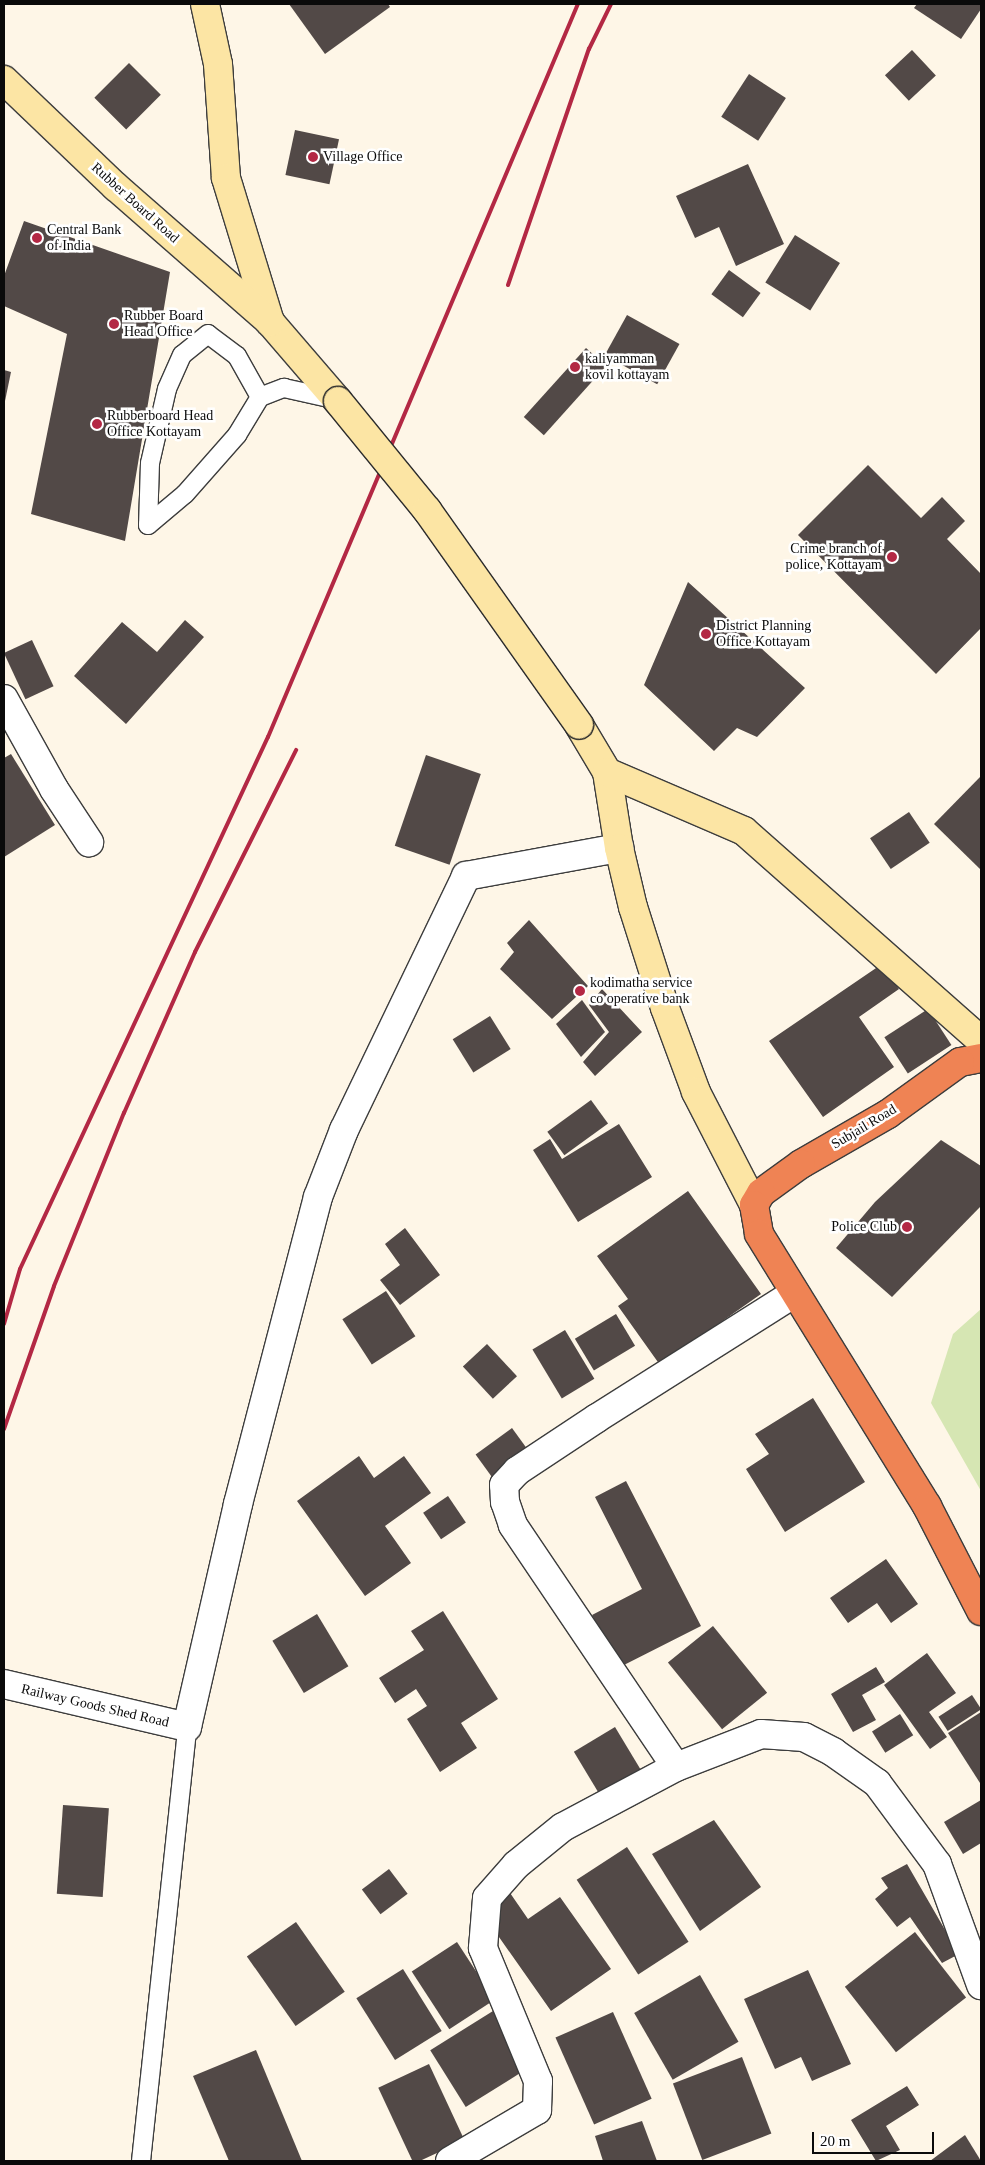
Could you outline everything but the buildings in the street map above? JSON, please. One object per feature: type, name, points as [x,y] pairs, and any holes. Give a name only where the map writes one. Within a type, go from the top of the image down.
[{"type":"highway","name":"Subjail Road","points":[[754,1205],[761,1193],[802,1164],[888,1114],[960,1062],[981,1058]]},
{"type":"highway","points":[[754,1205],[759,1234],[927,1506],[981,1611]]},
{"type":"main road","points":[[205,4],[218,64],[226,178],[270,322]]},
{"type":"main road","name":"Rubber Board Road","points":[[4,80],[116,187],[270,322],[338,400],[427,510],[580,725],[607,772]]},
{"type":"main road","points":[[607,772],[619,848],[665,1008],[696,1092],[754,1205]]},
{"type":"main road","points":[[607,772],[744,830],[981,1041]]},
{"type":"street","points":[[4,698],[54,789],[90,842]]},
{"type":"street","points":[[186,1727],[238,1504],[318,1197],[344,1130],[466,876],[619,848]]},
{"type":"street","points":[[676,1767],[513,1525],[505,1502],[504,1485],[517,1472],[589,1424],[795,1293]]},
{"type":"street","name":"Railway Goods Shed Road","points":[[4,1684],[186,1727]]},
{"type":"street","points":[[450,2161],[537,2110],[538,2081],[483,1948],[488,1898],[516,1865],[563,1827],[676,1767],[761,1734],[804,1737],[840,1757],[877,1783],[937,1864],[981,1985]]},
{"type":"lane","points":[[260,397],[237,356],[208,334],[182,355],[167,389],[150,463],[148,525],[184,494],[237,435],[260,397],[284,388],[338,400]]},
{"type":"lane","points":[[141,2161],[186,1727]]},
{"type":"green space","points":[[981,1309],[981,1491],[931,1403],[953,1334]]},
{"type":"railway","points":[[4,1324],[20,1269],[268,737],[578,4]]},
{"type":"railway","points":[[508,285],[589,49],[611,4]]},
{"type":"railway","points":[[4,1429],[54,1286],[124,1113],[195,952],[296,750]]},
{"type":"place","name":"Village Office","points":[[313,157]]},
{"type":"place","name":"Central Bank of India","points":[[37,238]]},
{"type":"place","name":"Rubber Board Head Office","points":[[114,324]]},
{"type":"place","name":"kaliyamman kovil kottayam","points":[[575,367]]},
{"type":"place","name":"Rubberboard Head Office Kottayam","points":[[97,424]]},
{"type":"place","name":"Crime branch of police, Kottayam","points":[[892,557]]},
{"type":"place","name":"District Planning Office Kottayam","points":[[706,634]]},
{"type":"place","name":"kodimatha service co operative bank","points":[[580,991]]},
{"type":"place","name":"Police Club","points":[[907,1227]]}]
